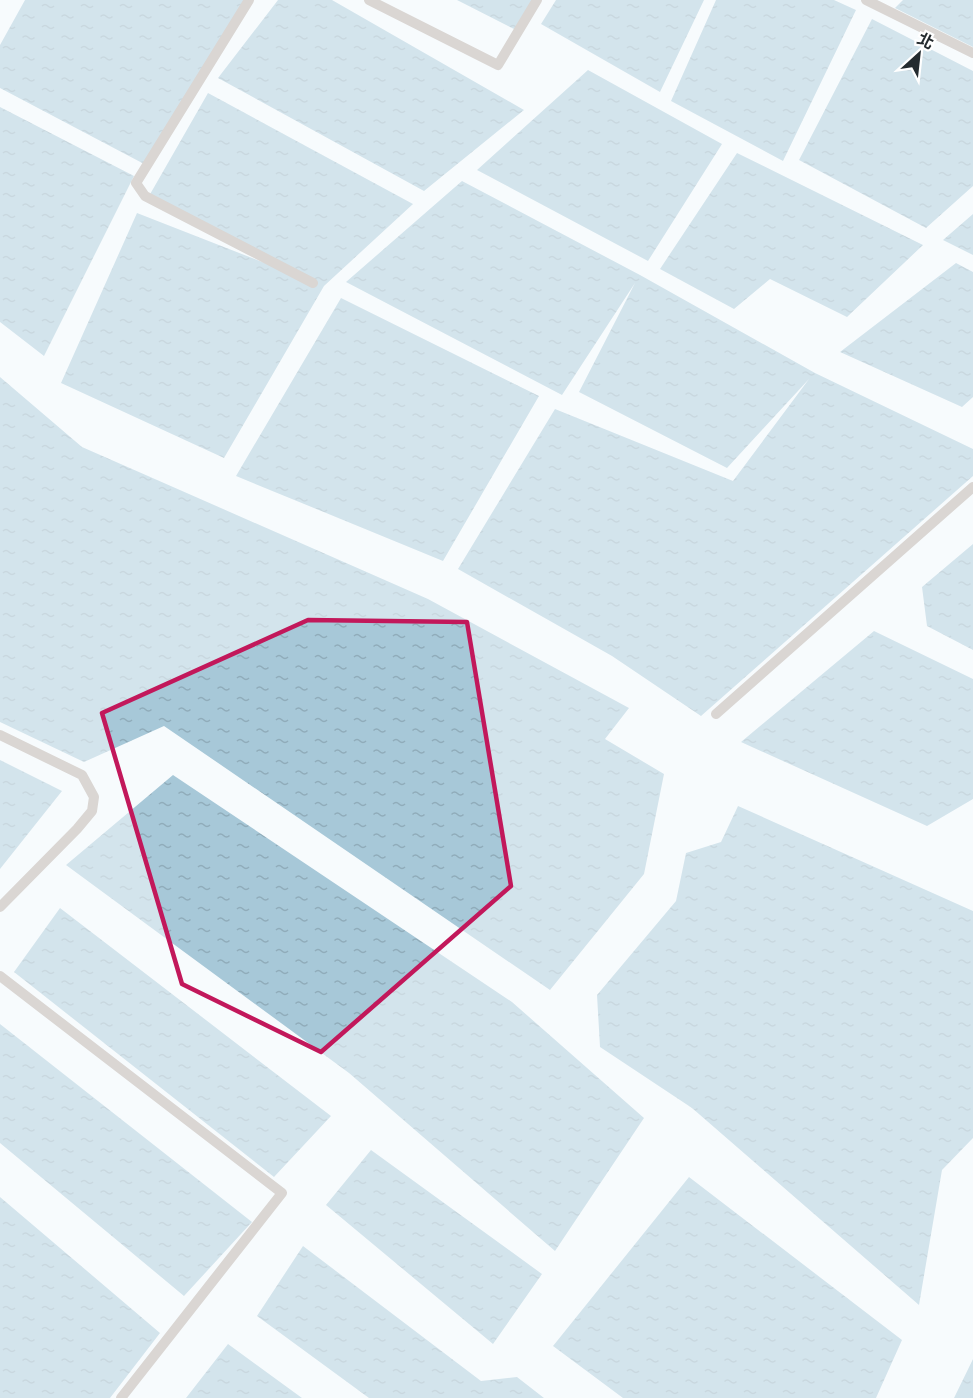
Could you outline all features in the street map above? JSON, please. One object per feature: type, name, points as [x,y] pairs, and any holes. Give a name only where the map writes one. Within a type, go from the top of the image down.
[{"type":"lane","points":[[249,0],[136,183],[145,196],[313,283]]},
{"type":"lane","points":[[369,0],[498,65],[537,0]]},
{"type":"lane","points":[[866,0],[973,53]]},
{"type":"lane","points":[[716,714],[973,488]]},
{"type":"lane","points":[[0,735],[82,775],[94,797],[92,812],[0,907]]},
{"type":"lane","points":[[0,976],[282,1193],[122,1398]]},
{"type":"highlighted area","points":[[308,620],[467,622],[511,886],[321,1052],[182,984],[102,713]]},
{"type":"water","points":[[25,0],[247,0],[146,165],[0,88],[0,45]]},
{"type":"water","points":[[278,0],[332,0],[524,110],[424,191],[218,78]]},
{"type":"water","points":[[457,0],[539,0],[520,32]]},
{"type":"water","points":[[556,0],[704,0],[660,92],[541,24]]},
{"type":"water","points":[[716,0],[834,0],[856,10],[783,161],[671,101]]},
{"type":"water","points":[[903,0],[973,0],[973,47],[895,8]]},
{"type":"water","points":[[872,19],[973,71],[973,186],[926,228],[799,160]]},
{"type":"water","points":[[588,70],[722,144],[648,261],[477,170]]},
{"type":"water","points":[[208,93],[413,204],[324,286],[224,458],[61,383],[137,213],[316,283],[149,196]]},
{"type":"water","points":[[0,107],[134,176],[44,356],[0,322]]},
{"type":"water","points":[[737,153],[923,245],[847,317],[770,279],[734,309],[660,269]]},
{"type":"water","points":[[462,181],[640,275],[815,373],[973,449],[973,476],[701,716],[612,656],[458,569],[555,409],[733,481],[809,379],[727,468],[579,392],[635,283],[562,395],[346,282]]},
{"type":"water","points":[[973,214],[973,255],[943,240]]},
{"type":"water","points":[[956,263],[973,272],[973,397],[962,407],[840,352]]},
{"type":"water","points":[[341,298],[539,396],[443,561],[236,476]]},
{"type":"water","points":[[0,377],[82,447],[428,599],[629,708],[605,739],[664,774],[644,874],[550,990],[164,726],[84,762],[0,722]]},
{"type":"water","points":[[973,544],[973,650],[927,626],[922,587]]},
{"type":"water","points":[[874,631],[973,679],[973,799],[927,826],[741,742]]},
{"type":"water","points":[[0,760],[62,791],[0,869]]},
{"type":"water","points":[[173,775],[512,1002],[644,1118],[555,1251],[349,1073],[66,865]]},
{"type":"water","points":[[738,806],[973,911],[973,1138],[942,1170],[919,1305],[692,1108],[600,1047],[597,995],[676,901],[686,853],[721,842]]},
{"type":"water","points":[[60,908],[331,1116],[274,1177],[14,972]]},
{"type":"water","points":[[0,1024],[252,1222],[184,1296],[0,1143]]},
{"type":"water","points":[[371,1150],[542,1274],[493,1344],[326,1205]]},
{"type":"water","points":[[689,1177],[902,1340],[876,1398],[623,1398],[553,1346]]},
{"type":"water","points":[[0,1197],[160,1333],[110,1398],[0,1398]]},
{"type":"water","points":[[303,1246],[481,1381],[517,1377],[544,1398],[369,1398],[257,1316]]},
{"type":"water","points":[[228,1344],[302,1398],[186,1398]]},
{"type":"water","points":[[973,1359],[973,1398],[954,1398]]}]
